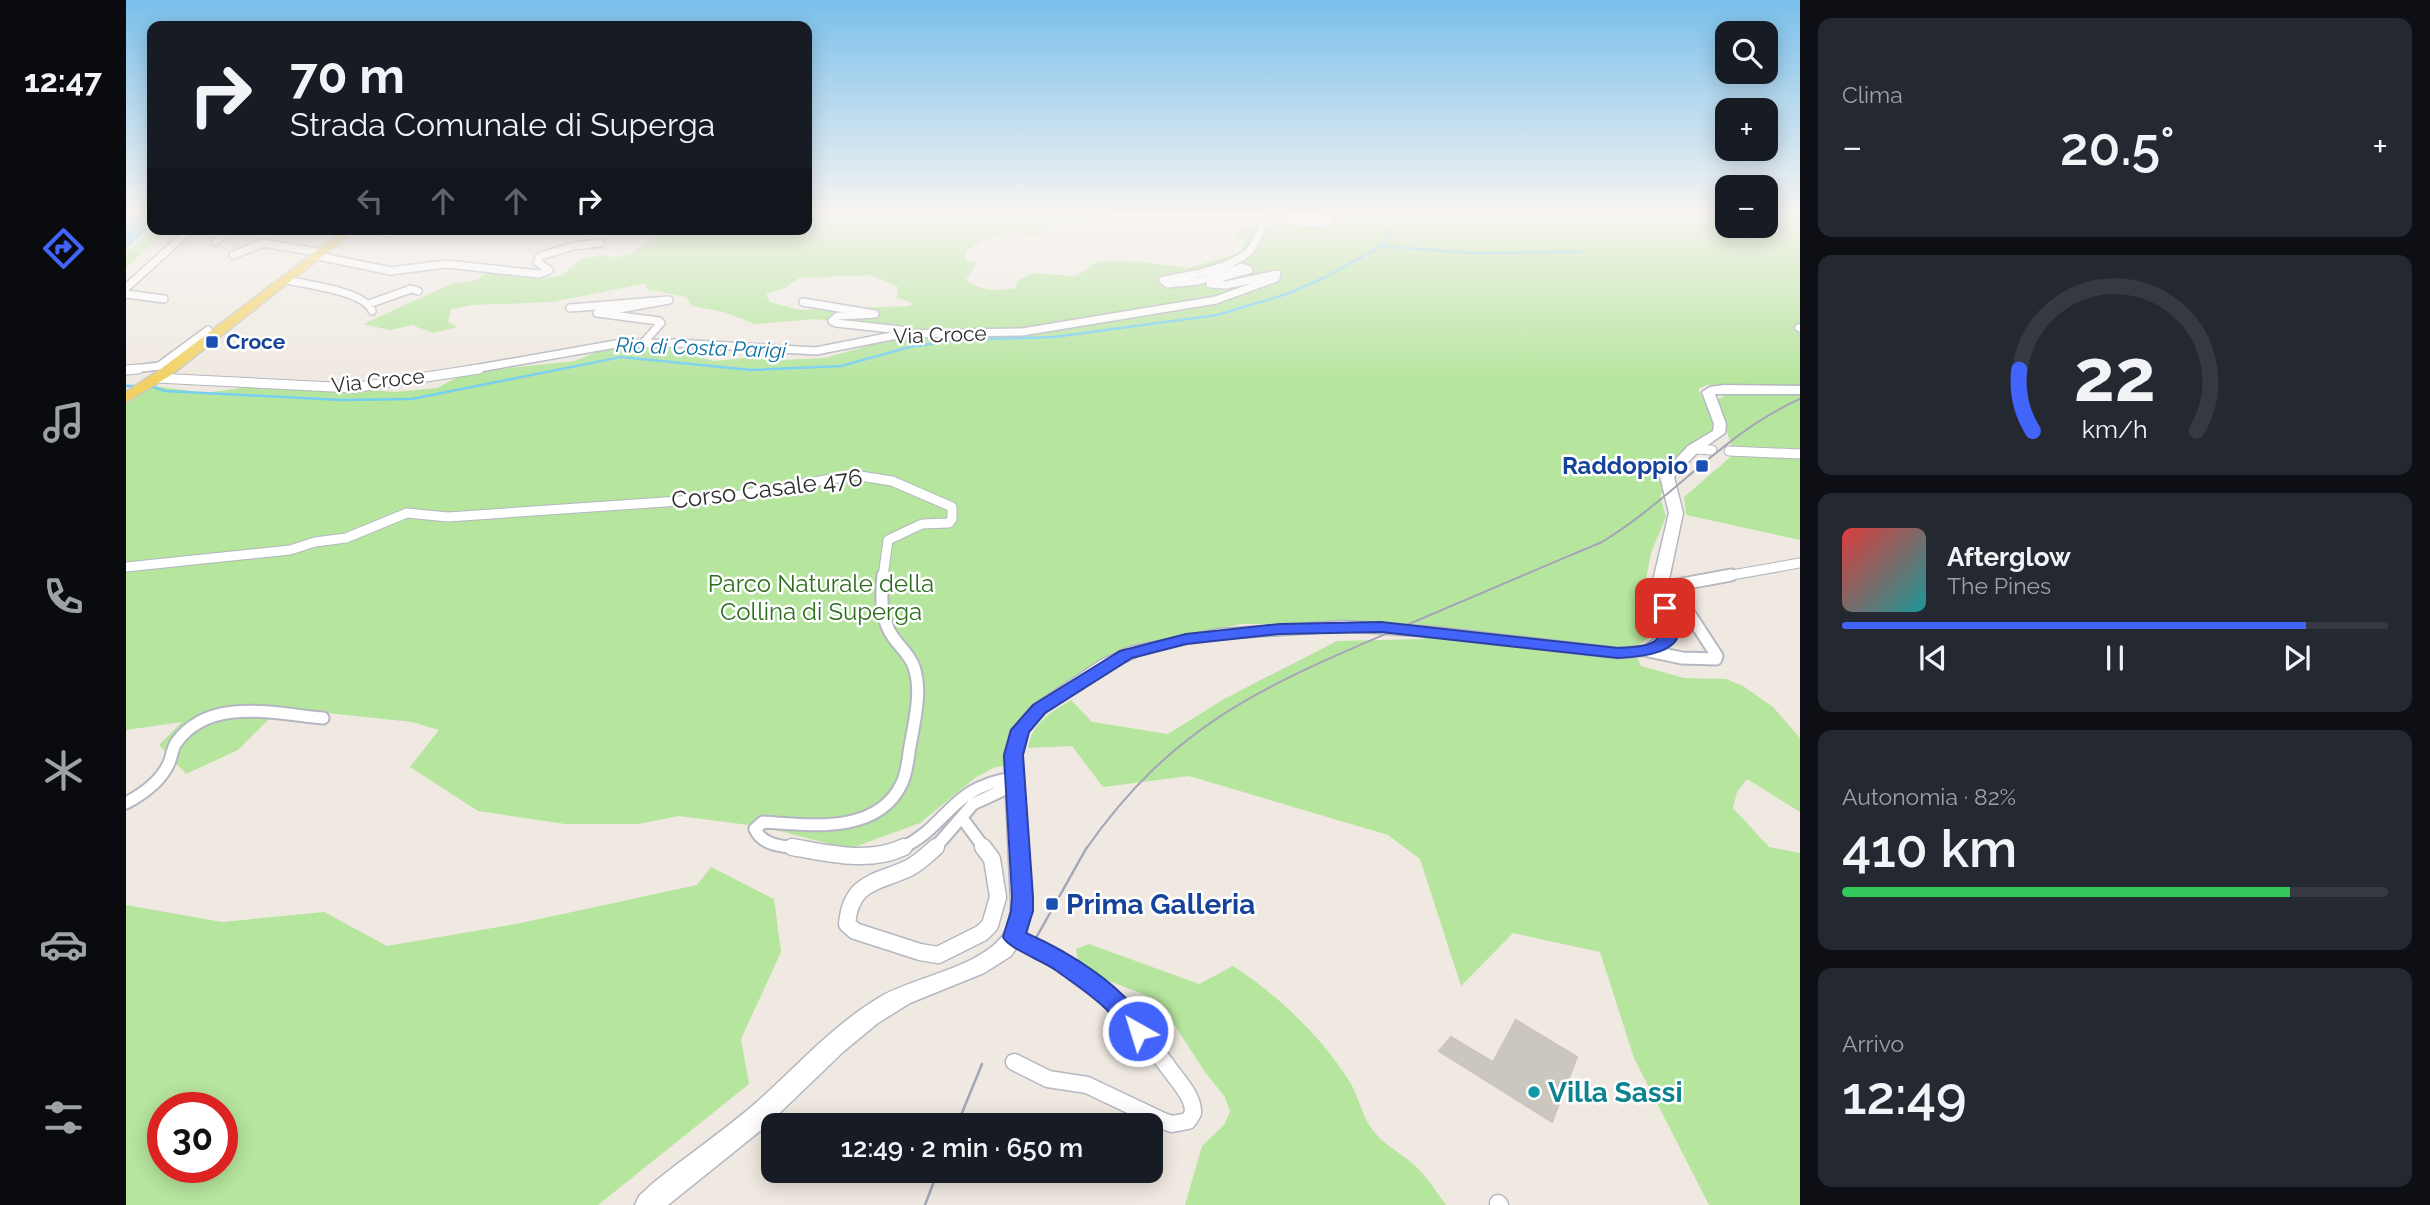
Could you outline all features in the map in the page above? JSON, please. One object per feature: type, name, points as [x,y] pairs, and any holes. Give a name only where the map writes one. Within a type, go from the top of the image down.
[{"type":"main road","points":[[126,398],[150,383],[201,338],[303,268]]},
{"type":"street","points":[[126,288],[148,268]]},
{"type":"street","points":[[379,268],[391,271],[413,268]]},
{"type":"street","points":[[485,268],[539,274],[549,270],[546,268]]},
{"type":"street","name":"Via Croce","points":[[1213,268],[1196,275],[1163,280],[1167,284],[1199,281],[1238,268]]},
{"type":"street","name":"Via Croce","points":[[150,383],[353,388],[554,357],[616,344],[644,342],[805,351],[883,337],[924,333],[1022,332],[1216,300],[1278,275],[1268,274],[1223,285],[1210,284],[1213,280],[1249,270],[1245,268]]},
{"type":"street","points":[[287,280],[358,298],[370,307],[411,289],[418,290]]},
{"type":"street","points":[[126,294],[164,299]]},
{"type":"street","points":[[570,308],[669,300],[597,313],[659,321],[661,323],[644,342]]},
{"type":"street","points":[[803,302],[875,314],[838,316],[832,321],[836,323],[924,333]]},
{"type":"street","points":[[130,370],[159,366],[201,338]]},
{"type":"street","points":[[1649,651],[1668,637],[1672,626],[1659,589],[1676,513],[1667,475],[1693,449],[1719,433],[1720,424],[1707,395],[1710,390],[1800,390]]},
{"type":"street","points":[[1693,449],[1712,450]]},
{"type":"street","points":[[1729,451],[1800,454]]},
{"type":"street","name":"Corso Casale 476","points":[[126,567],[290,550],[315,542],[346,538],[407,513],[448,517],[703,500],[754,495],[854,475],[886,478],[952,507],[953,512],[953,519],[948,523],[922,524],[888,540],[883,613],[886,627],[915,667],[915,721],[902,785],[882,809],[864,818],[839,825],[763,822],[755,829],[755,833],[775,845],[846,856],[886,853],[907,846],[973,786],[996,779],[1014,778]]},
{"type":"street","points":[[648,1205],[682,1174],[755,1120],[849,1032],[905,995],[990,959],[1014,937],[1022,911],[1014,778],[1014,749],[1020,730],[1031,716],[1107,664],[1158,644],[1219,634],[1368,626],[1581,650],[1618,653],[1649,651],[1669,657],[1716,659],[1717,656],[1676,593],[1676,585],[1800,563]]},
{"type":"street","points":[[126,803],[159,778],[169,762],[174,745],[185,732],[209,715],[230,711],[323,718]]},
{"type":"street","points":[[962,818],[992,859],[998,897],[990,925],[982,933],[938,955],[920,952],[855,931],[847,924],[848,912],[858,893],[871,881],[911,867],[939,845],[973,804],[1001,791],[1014,778]]},
{"type":"street","points":[[1014,937],[1048,953],[1112,1000],[1184,1090],[1193,1108],[1192,1115],[1188,1121],[1172,1124],[1087,1085],[1048,1079],[1014,1062]]},
{"type":"green space","name":"Parco Naturale della Collina di Superga","points":[[570,268],[973,268],[966,280],[984,288],[1002,290],[1015,288],[1017,281],[1032,273],[1076,276],[1087,268],[1800,268],[1800,388],[1767,390],[1707,385],[1698,389],[1711,415],[1713,430],[1678,456],[1662,474],[1668,489],[1660,495],[1666,517],[1651,553],[1645,585],[1657,618],[1653,635],[1633,648],[1641,666],[1684,678],[1726,679],[1743,686],[1773,707],[1800,738],[1800,812],[1747,779],[1737,792],[1733,808],[1769,847],[1800,853],[1800,1205],[1709,1205],[1634,1058],[1600,952],[1513,933],[1461,986],[1420,859],[1388,835],[1189,776],[1103,787],[1072,746],[1028,748],[1038,725],[1049,714],[1071,700],[1092,722],[1168,734],[1224,699],[1337,641],[1425,639],[1393,623],[1241,624],[1127,651],[1029,708],[1005,766],[995,767],[975,778],[920,823],[849,849],[764,827],[679,816],[638,824],[565,824],[478,811],[410,767],[439,730],[412,722],[280,708],[238,750],[186,774],[159,745],[182,722],[126,730],[126,402],[154,386],[205,393],[248,387],[395,392],[437,388],[460,376],[574,361],[613,346],[654,345],[714,361],[764,356],[782,360],[825,358],[885,341],[926,335],[919,330],[815,319],[755,324],[724,312],[692,306],[686,297],[646,289],[647,283],[552,302],[473,305],[451,309],[448,322],[457,327],[433,333],[412,325],[390,330],[363,324],[453,283],[473,281],[490,272],[534,275],[535,279],[561,276]],"holes":[[[871,275],[898,287],[897,298],[914,303],[909,306],[800,310],[770,302],[766,294],[785,288],[799,278]]]},
{"type":"green space","points":[[1800,394],[1800,540],[1686,515],[1684,497],[1734,454],[1717,400],[1726,395]]},
{"type":"green space","points":[[711,867],[774,899],[781,952],[741,1039],[749,1084],[598,1205],[126,1205],[126,905],[222,922],[324,912],[387,946],[521,923],[697,885]]},
{"type":"green space","points":[[1089,944],[1199,984],[1233,966],[1250,978],[1283,1004],[1327,1050],[1351,1084],[1375,1134],[1417,1168],[1446,1205],[1185,1205],[1202,1146],[1224,1125],[1230,1112],[1225,1097],[1205,1072],[1164,1009],[1153,998],[1099,977],[1078,961],[1076,949]]},
{"type":"building","name":"Villa Sassi","points":[[1516,1020],[1577,1057],[1552,1122],[1439,1051],[1451,1037],[1493,1062]]},
{"type":"waterway","name":"Rio di Costa Parigi","points":[[150,386],[165,391],[341,400],[412,399],[621,357],[751,370],[841,366],[910,347],[956,340],[1054,337],[1217,315],[1287,294],[1342,268]]},
{"type":"waterway","name":"Rio di Costa Parigi","points":[[126,386],[139,386]]},
{"type":"tram line","points":[[1086,849],[1119,806],[1153,769],[1226,712],[1308,668],[1602,542],[1628,525],[1722,448],[1772,413],[1800,399]]},
{"type":"tram line","points":[[1036,938],[1087,847]]},
{"type":"tram line","points":[[962,1113],[982,1064]]},
{"type":"tram line","points":[[925,1205],[933,1183]]},
{"type":"place","name":"Croce","points":[[212,342]]},
{"type":"place","name":"Raddoppio","points":[[1702,466]]},
{"type":"place","name":"Prima Galleria","points":[[1052,904]]},
{"type":"place","name":"Villa Sassi","points":[[1534,1092]]},
{"type":"route","points":[[1138,1031],[1112,1000],[1066,965],[1040,948],[1014,937],[1022,911],[1022,897],[1013,755],[1020,730],[1039,709],[1107,664],[1135,651],[1186,639],[1219,634],[1344,626],[1434,632],[1581,650],[1618,653],[1649,651],[1668,637],[1672,626],[1665,608]]}]
